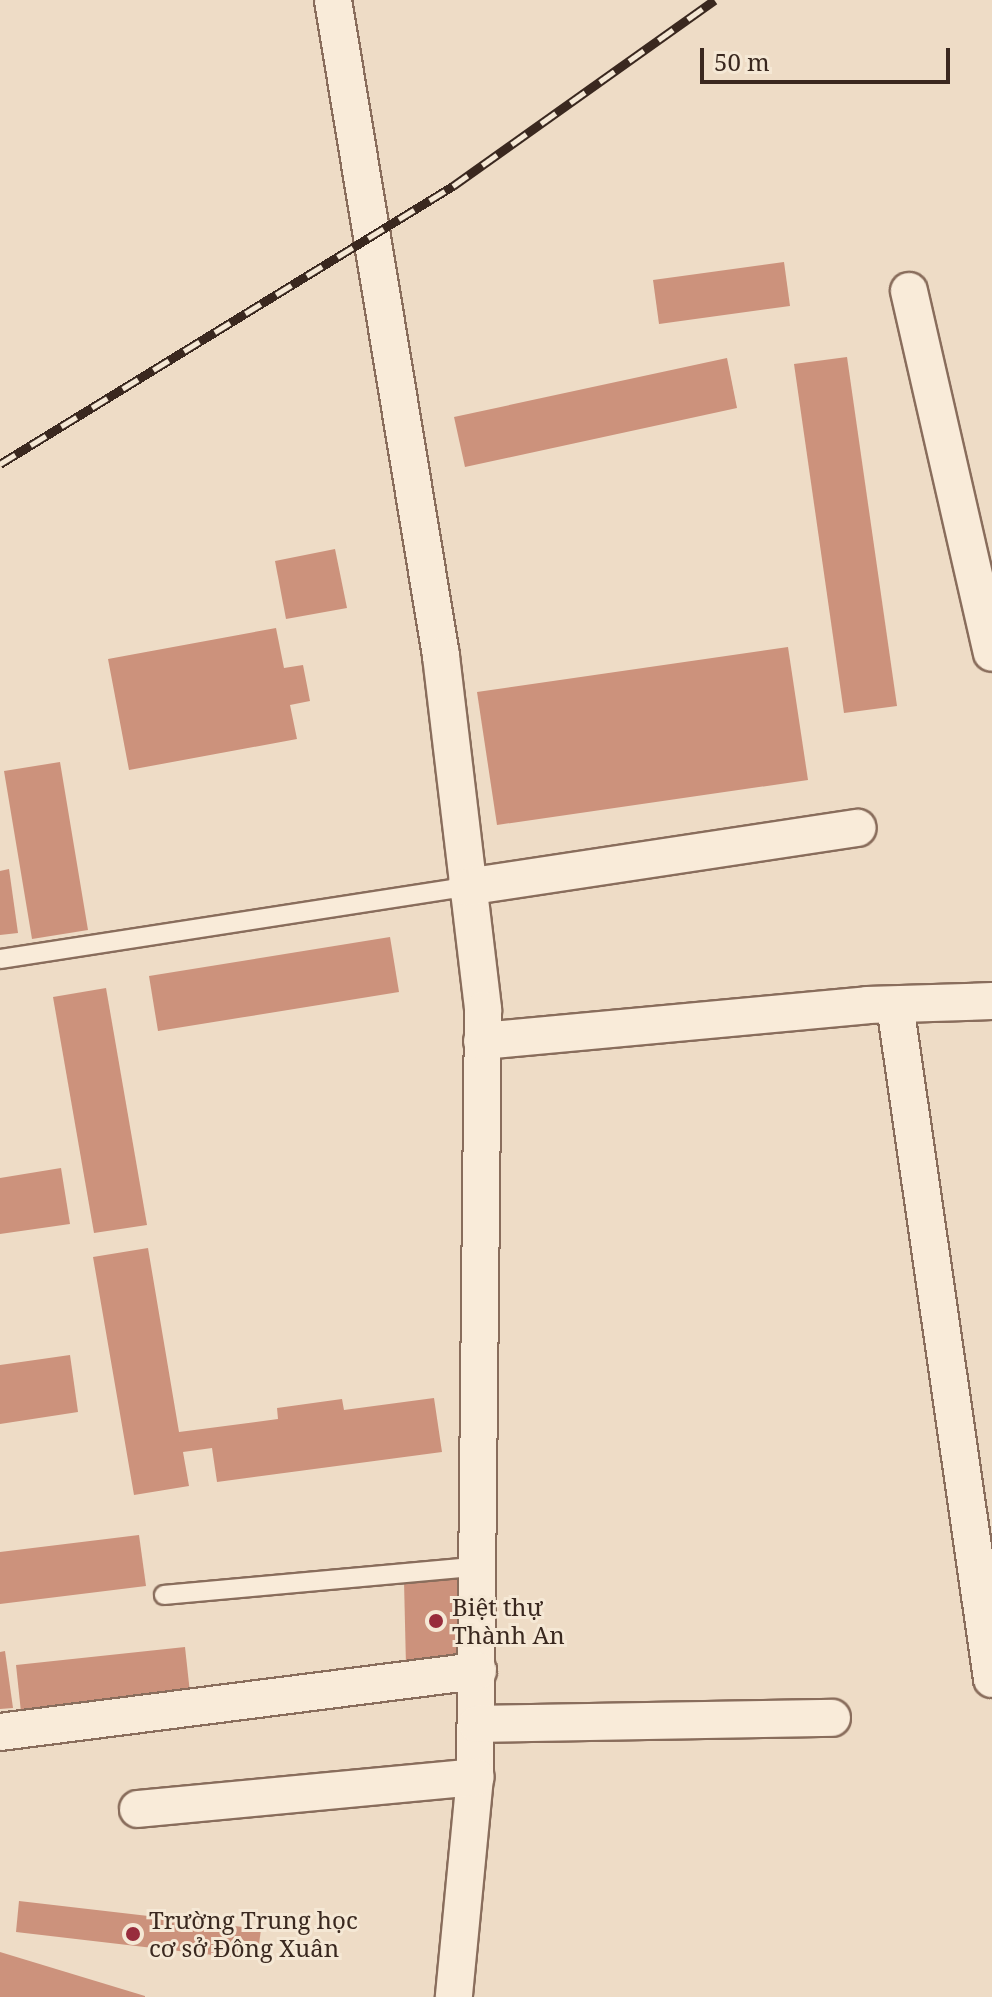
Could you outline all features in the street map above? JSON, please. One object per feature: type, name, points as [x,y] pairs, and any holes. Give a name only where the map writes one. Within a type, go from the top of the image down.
[{"type":"street","points":[[333,0],[441,656],[482,1041],[477,1724],[475,1777],[454,1997]]},
{"type":"street","points":[[909,291],[992,653]]},
{"type":"street","points":[[466,887],[858,828]]},
{"type":"street","points":[[482,1041],[895,1005],[992,1001]]},
{"type":"street","points":[[895,1005],[992,1679]]},
{"type":"street","points":[[0,1732],[478,1671]]},
{"type":"street","points":[[477,1724],[832,1718]]},
{"type":"street","points":[[138,1809],[475,1777]]},
{"type":"lane","points":[[0,959],[466,887]]},
{"type":"lane","points":[[164,1595],[480,1566]]},
{"type":"building","points":[[784,262],[790,306],[659,324],[653,280]]},
{"type":"building","points":[[847,357],[897,706],[844,713],[794,364]]},
{"type":"building","points":[[727,358],[737,408],[465,467],[454,417]]},
{"type":"building","points":[[335,549],[347,608],[286,619],[275,561]]},
{"type":"building","points":[[276,628],[284,668],[303,665],[310,701],[290,705],[297,739],[129,770],[108,659]]},
{"type":"building","points":[[788,647],[808,780],[497,825],[477,692]]},
{"type":"building","points":[[60,762],[88,930],[32,939],[4,771]]},
{"type":"building","points":[[9,869],[18,933],[0,935],[0,871]]},
{"type":"building","points":[[390,937],[399,992],[158,1031],[149,976]]},
{"type":"building","points":[[106,988],[147,1225],[94,1233],[53,997]]},
{"type":"building","points":[[61,1168],[70,1224],[0,1234],[0,1178]]},
{"type":"building","points":[[148,1248],[179,1432],[278,1419],[277,1408],[342,1399],[344,1410],[434,1398],[442,1452],[217,1482],[212,1448],[183,1452],[189,1486],[134,1495],[93,1257]]},
{"type":"building","points":[[70,1355],[78,1412],[0,1424],[0,1365]]},
{"type":"building","points":[[139,1535],[146,1586],[0,1604],[0,1552]]},
{"type":"building","name":"Biệt thự Thành An","points":[[468,1576],[468,1661],[406,1666],[404,1581]]},
{"type":"building","points":[[185,1647],[190,1693],[21,1712],[16,1665]]},
{"type":"building","points":[[5,1651],[13,1708],[0,1709],[0,1652]]},
{"type":"building","points":[[19,1901],[261,1929],[257,1960],[16,1932]]},
{"type":"building","points":[[0,1952],[145,1996],[145,1997],[0,1997]]},
{"type":"railway","points":[[0,464],[453,186],[715,0]]},
{"type":"place","name":"Biệt thự Thành An","points":[[436,1621]]},
{"type":"place","name":"Trường Trung học cơ sở Đông Xuân","points":[[133,1934]]}]
